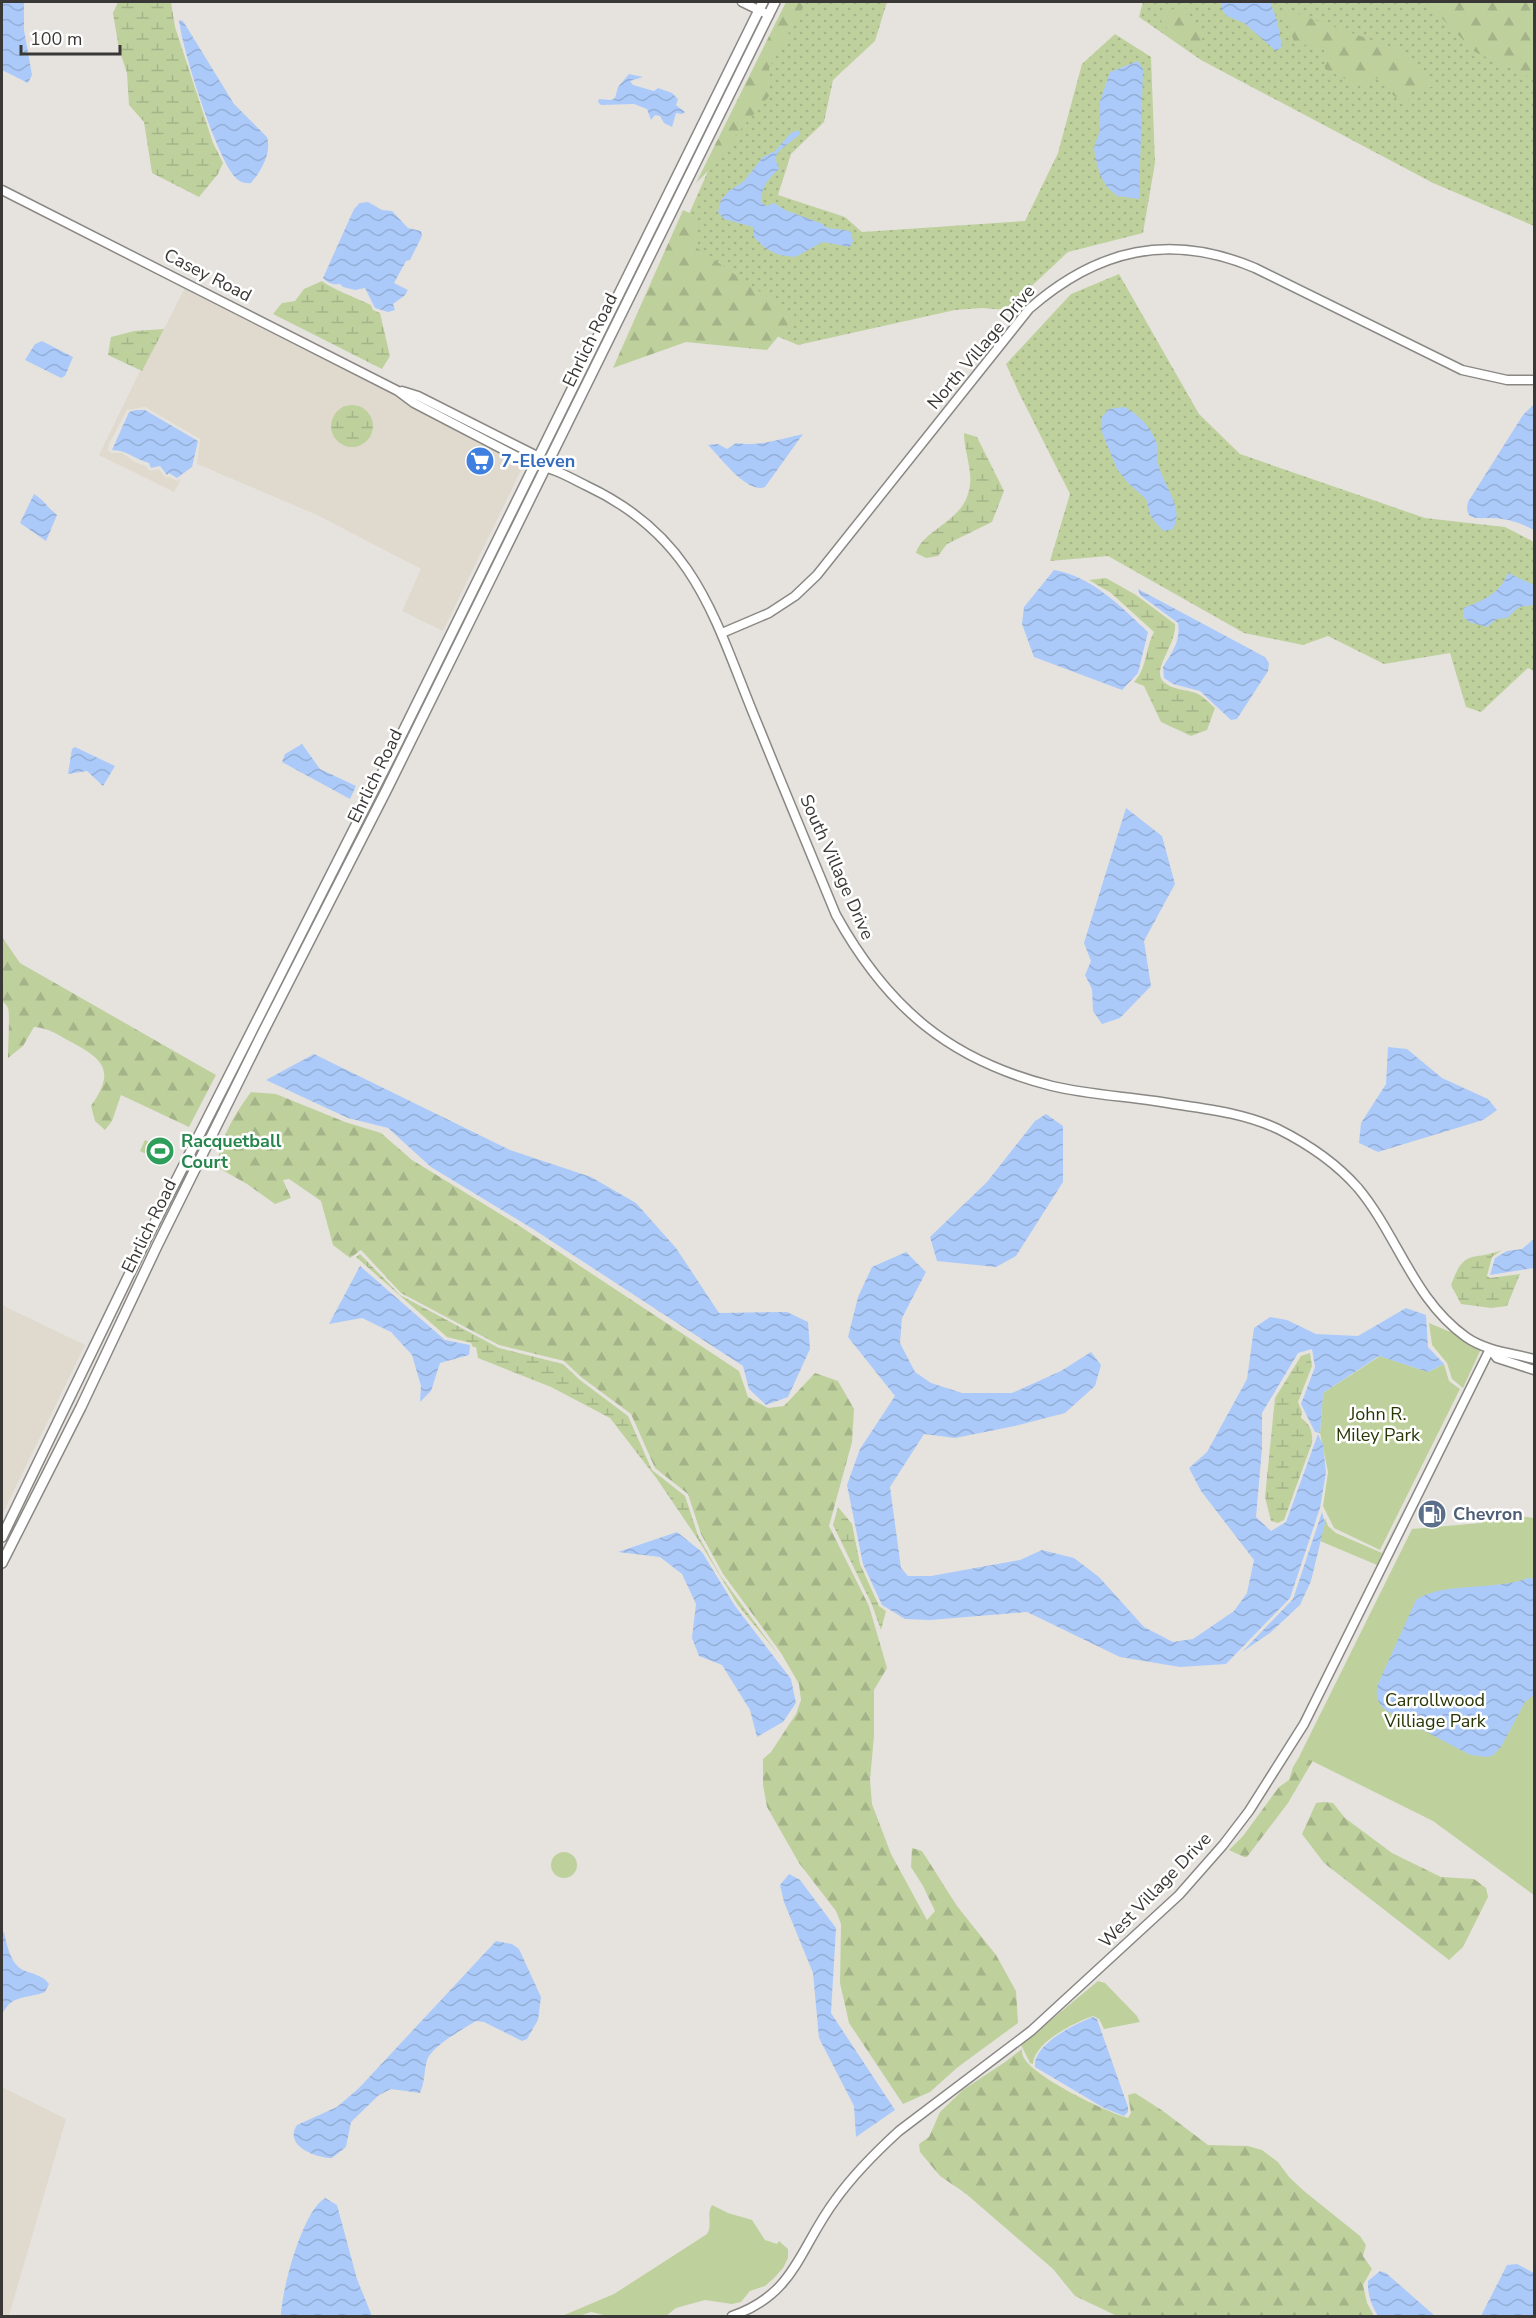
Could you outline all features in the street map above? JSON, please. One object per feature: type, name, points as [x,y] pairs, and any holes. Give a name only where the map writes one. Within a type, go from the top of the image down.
[{"type":"main road","name":"Ehrlich Road","points":[[2,1563],[81,1407],[157,1246],[261,1036],[370,824],[775,2]]},
{"type":"main road","name":"Ehrlich Road","points":[[2,1537],[146,1240],[394,750],[535,460],[761,6]]},
{"type":"main road","points":[[370,824],[372,803],[396,756],[394,750]]},
{"type":"street","points":[[742,2],[761,6],[769,15]]},
{"type":"street","name":"Casey Road","points":[[2,190],[398,391],[418,396],[546,466]]},
{"type":"street","name":"North Village Drive","points":[[722,633],[769,613],[795,596],[810,582],[1029,309],[1050,290],[1074,275],[1104,261],[1133,252],[1166,249],[1222,256],[1255,268],[1462,370],[1496,378],[1534,380]]},
{"type":"street","name":"South Village Drive","points":[[546,466],[609,496],[629,509],[670,547],[695,579],[722,633],[741,686],[836,915],[856,951],[879,982],[902,1007],[933,1033],[962,1052],[999,1070],[1054,1086],[1233,1113],[1295,1138],[1324,1158],[1358,1188],[1385,1229],[1409,1273],[1431,1304],[1466,1336],[1490,1349],[1507,1351],[1534,1359]]},
{"type":"street","name":"South Village Drive","points":[[1490,1349],[1497,1358],[1534,1370]]},
{"type":"street","name":"West Village Drive","points":[[732,2316],[749,2310],[767,2299],[784,2284],[835,2200],[881,2148],[899,2131],[1030,2031],[1179,1895],[1223,1845],[1281,1763],[1304,1724],[1490,1349]]},
{"type":"shaded area","points":[[186,286],[394,392],[524,464],[443,631],[402,611],[421,569],[317,515],[197,464],[200,439],[145,407],[127,410],[108,450],[111,453],[122,453],[146,466],[150,471],[159,469],[166,478],[170,477],[177,481],[181,479],[174,492],[99,455],[140,371]]},
{"type":"shaded area","points":[[2,1305],[85,1345],[2,1515]]},
{"type":"shaded area","points":[[2,2087],[66,2119],[9,2316],[2,2316]]},
{"type":"green space","points":[[118,2],[171,2],[175,27],[213,143],[223,163],[218,174],[199,197],[152,173],[144,122],[129,105],[127,73],[119,49],[113,13]]},
{"type":"green space","points":[[786,2],[806,2],[769,68],[770,95],[736,135],[722,157],[696,183]]},
{"type":"green space","points":[[792,2],[887,2],[875,41],[833,80],[824,122],[791,154],[778,195],[845,217],[862,232],[1025,221],[1058,153],[1082,64],[1115,34],[1151,57],[1155,163],[1143,233],[1068,252],[1006,310],[982,308],[955,310],[798,345],[657,286],[708,171]]},
{"type":"green space","points":[[1143,2],[1481,2],[1534,31],[1534,226],[1433,183],[1201,60],[1139,17]]},
{"type":"green space","points":[[1426,2],[1534,2],[1534,79],[1475,52]]},
{"type":"green space","points":[[1183,4],[1203,36],[1197,48],[1178,41],[1158,17]]},
{"type":"green space","points":[[1284,9],[1397,49],[1436,86],[1410,91],[1407,104],[1394,96],[1378,78],[1361,87],[1325,69],[1324,50],[1309,43],[1296,49]]},
{"type":"green space","points":[[683,210],[694,215],[697,248],[795,316],[767,350],[686,342],[613,368]]},
{"type":"green space","points":[[1119,274],[1199,414],[1240,454],[1425,518],[1505,527],[1534,542],[1534,671],[1528,668],[1481,712],[1466,707],[1450,653],[1384,664],[1328,636],[1303,645],[1244,633],[1108,556],[1050,561],[1070,494],[1006,364],[1071,294]]},
{"type":"green space","points":[[322,281],[371,305],[373,310],[380,313],[390,356],[382,369],[273,314],[282,303],[295,301],[304,289]]},
{"type":"green space","points":[[164,329],[142,371],[108,355],[111,337],[134,331]]},
{"type":"green space","points":[[352,405],[360,406],[367,411],[372,418],[372,434],[367,441],[360,446],[352,447],[344,446],[337,441],[332,434],[331,426],[332,418],[337,411],[344,406]]},
{"type":"green space","points":[[964,433],[977,437],[1004,491],[992,522],[947,544],[938,556],[926,558],[916,553],[920,545],[957,512],[964,504],[968,494],[970,471]]},
{"type":"green space","points":[[1106,578],[1136,595],[1175,624],[1173,639],[1160,675],[1166,684],[1200,695],[1215,708],[1207,730],[1191,736],[1161,722],[1144,686],[1134,682],[1144,665],[1154,632],[1111,593],[1089,580]]},
{"type":"green space","points":[[2,937],[20,963],[216,1075],[189,1127],[121,1095],[112,1121],[105,1130],[95,1121],[91,1106],[103,1084],[103,1067],[91,1054],[48,1030],[34,1027],[23,1046],[8,1058],[9,1011],[2,1001]]},
{"type":"green space","points":[[251,1092],[276,1094],[345,1122],[381,1133],[412,1160],[515,1223],[739,1371],[748,1397],[768,1408],[784,1406],[815,1373],[838,1381],[854,1409],[852,1442],[829,1526],[869,1606],[887,1668],[874,1690],[874,1736],[870,1780],[872,1804],[891,1854],[927,1920],[935,1911],[911,1867],[912,1848],[922,1851],[957,1906],[996,1955],[1016,1991],[1018,2023],[958,2067],[930,2092],[903,2104],[849,2023],[840,1983],[841,1924],[836,1911],[799,1863],[767,1807],[763,1785],[763,1759],[771,1752],[796,1714],[801,1700],[799,1684],[781,1653],[723,1574],[701,1534],[688,1494],[655,1468],[631,1414],[581,1377],[564,1361],[499,1345],[401,1293],[361,1250],[350,1258],[333,1245],[321,1201],[289,1179],[283,1180],[291,1198],[275,1204],[247,1184],[217,1167],[221,1146],[229,1127]]},
{"type":"green space","points":[[145,1140],[167,1151],[161,1162],[140,1151]]},
{"type":"green space","points":[[1502,1250],[1492,1257],[1487,1276],[1490,1278],[1520,1274],[1507,1306],[1491,1308],[1461,1304],[1451,1285],[1461,1265],[1470,1258]]},
{"type":"green space","points":[[360,1254],[400,1295],[499,1348],[563,1364],[580,1380],[628,1416],[652,1470],[685,1496],[698,1535],[720,1575],[778,1654],[737,1604],[699,1541],[657,1479],[610,1418],[551,1387],[478,1358],[476,1347],[473,1347],[471,1343],[447,1337],[356,1257]]},
{"type":"green space","points":[[1429,1323],[1460,1336],[1481,1349],[1463,1388],[1452,1379],[1447,1363],[1432,1345]]},
{"type":"green space","points":[[1310,1353],[1312,1366],[1298,1402],[1302,1412],[1301,1418],[1310,1429],[1312,1443],[1284,1520],[1278,1523],[1271,1521],[1265,1497],[1275,1398],[1301,1356]]},
{"type":"green space","name":"John R. Miley Park","points":[[1380,1356],[1428,1372],[1444,1364],[1449,1381],[1460,1389],[1380,1550],[1334,1528],[1323,1506],[1328,1472],[1320,1433],[1323,1393]]},
{"type":"green space","points":[[1411,1494],[1377,1565],[1320,1541],[1325,1518],[1328,1526],[1336,1533],[1382,1553]]},
{"type":"green space","points":[[838,1507],[852,1524],[860,1564],[879,1606],[886,1611],[881,1630],[872,1605],[833,1525]]},
{"type":"green space","name":"Carrollwood Villiage Park","points":[[1516,1513],[1534,1518],[1534,1895],[1433,1821],[1300,1755],[1412,1529],[1480,1523]]},
{"type":"green space","points":[[1316,1729],[1322,1745],[1288,1803],[1247,1857],[1229,1850],[1243,1836],[1279,1787],[1289,1780],[1293,1767]]},
{"type":"green space","points":[[1316,1803],[1333,1803],[1345,1818],[1392,1853],[1441,1877],[1474,1879],[1486,1888],[1488,1897],[1463,1947],[1449,1960],[1324,1863],[1302,1834]]},
{"type":"green space","points":[[564,1852],[574,1855],[577,1865],[574,1875],[564,1878],[554,1875],[551,1865],[554,1855]]},
{"type":"green space","points":[[1098,1981],[1105,1983],[1140,2022],[1104,2029],[1099,2019],[1093,2016],[1056,2034],[1040,2048],[1033,2064],[1030,2063],[1021,2045]]},
{"type":"green space","points":[[1022,2049],[1024,2058],[1041,2075],[1104,2109],[1128,2118],[1131,2113],[1128,2095],[1135,2093],[1208,2145],[1248,2146],[1262,2150],[1278,2162],[1289,2177],[1360,2236],[1366,2245],[1363,2256],[1372,2269],[1363,2285],[1367,2303],[1374,2316],[1117,2316],[1075,2296],[1053,2269],[965,2193],[940,2176],[920,2152],[919,2144],[929,2137],[940,2112],[963,2090]]},
{"type":"green space","points":[[712,2205],[728,2213],[752,2220],[765,2240],[777,2244],[779,2241],[788,2249],[788,2258],[783,2268],[765,2286],[750,2291],[741,2302],[732,2304],[705,2300],[676,2308],[666,2316],[608,2316],[591,2312],[579,2316],[562,2316],[614,2294],[707,2234]]},
{"type":"water","points":[[2,2],[24,2],[24,30],[32,75],[28,83],[2,70]]},
{"type":"water","points":[[1222,2],[1270,2],[1277,20],[1282,47],[1276,51],[1244,23],[1227,16],[1222,10]]},
{"type":"water","points":[[179,20],[183,21],[234,104],[267,137],[267,155],[251,183],[242,182],[235,177],[219,148],[193,77]]},
{"type":"water","points":[[1138,61],[1143,69],[1139,199],[1117,196],[1107,187],[1100,175],[1094,148],[1100,130],[1100,101],[1110,72]]},
{"type":"water","points":[[629,74],[643,77],[630,81],[633,85],[654,91],[658,88],[672,93],[678,99],[676,105],[685,112],[676,113],[672,127],[664,123],[660,116],[655,115],[651,120],[647,109],[634,104],[601,105],[598,102],[599,99],[615,98],[618,87]]},
{"type":"water","points":[[798,130],[800,134],[779,151],[775,158],[779,169],[766,184],[762,193],[762,203],[767,206],[774,203],[785,210],[823,224],[825,227],[851,232],[853,241],[850,247],[823,242],[795,257],[779,255],[765,248],[754,237],[753,227],[724,219],[718,212],[721,200],[729,191],[744,181],[763,157],[775,151],[791,133]]},
{"type":"water","points":[[368,202],[382,210],[392,211],[408,228],[421,231],[422,236],[410,260],[406,261],[394,283],[408,290],[393,304],[395,310],[388,312],[375,308],[365,288],[355,290],[330,283],[323,278],[354,209],[360,203]]},
{"type":"water","points":[[42,341],[73,357],[65,376],[61,378],[25,360],[35,344]]},
{"type":"water","points":[[1534,404],[1534,530],[1507,520],[1470,516],[1467,511],[1468,502],[1523,415]]},
{"type":"water","points":[[1124,407],[1143,421],[1156,441],[1158,464],[1175,505],[1176,521],[1173,529],[1163,531],[1151,517],[1146,499],[1128,483],[1117,469],[1101,430],[1102,417],[1109,409]]},
{"type":"water","points":[[145,410],[198,441],[192,467],[177,478],[169,473],[167,475],[160,466],[151,468],[149,463],[122,451],[112,450],[129,412]]},
{"type":"water","points":[[803,434],[765,487],[758,488],[742,480],[708,445],[718,444],[727,449],[736,443],[761,443]]},
{"type":"water","points":[[34,494],[57,515],[46,541],[20,523]]},
{"type":"water","points":[[1054,570],[1081,579],[1093,586],[1148,632],[1138,673],[1122,690],[1034,657],[1022,624],[1024,607]]},
{"type":"water","points":[[1508,573],[1534,585],[1534,605],[1519,607],[1507,618],[1497,619],[1487,627],[1469,622],[1464,618],[1463,608],[1495,591]]},
{"type":"water","points":[[1138,589],[1265,657],[1269,663],[1268,671],[1237,719],[1231,720],[1200,691],[1173,684],[1164,678],[1163,667],[1177,641],[1178,623],[1140,595]]},
{"type":"water","points":[[302,744],[320,769],[356,786],[350,799],[282,762],[285,754]]},
{"type":"water","points":[[75,747],[115,766],[103,786],[87,771],[68,774],[72,749]]},
{"type":"water","points":[[1126,808],[1162,836],[1175,884],[1144,941],[1151,986],[1120,1018],[1102,1024],[1093,1011],[1092,989],[1085,975],[1091,961],[1084,943]]},
{"type":"water","points":[[1388,1047],[1407,1049],[1442,1078],[1488,1099],[1497,1110],[1483,1120],[1378,1152],[1359,1143],[1361,1123],[1386,1084]]},
{"type":"water","points":[[314,1054],[510,1150],[591,1177],[636,1203],[676,1248],[719,1313],[787,1312],[808,1322],[810,1349],[788,1397],[766,1405],[749,1389],[743,1366],[533,1229],[431,1167],[388,1128],[348,1118],[266,1080]]},
{"type":"water","points":[[1046,1114],[1063,1126],[1063,1182],[1016,1256],[996,1267],[937,1261],[930,1237],[987,1182],[1035,1121]]},
{"type":"water","points":[[1534,1239],[1534,1268],[1490,1275],[1495,1258],[1507,1251],[1522,1249]]},
{"type":"water","points":[[906,1252],[926,1272],[902,1318],[900,1343],[915,1372],[931,1383],[962,1393],[1012,1393],[1061,1371],[1091,1352],[1101,1365],[1095,1386],[1065,1413],[955,1438],[924,1434],[890,1487],[901,1568],[908,1576],[931,1576],[1020,1560],[1042,1550],[1074,1558],[1099,1577],[1144,1627],[1173,1642],[1193,1639],[1234,1611],[1247,1593],[1254,1560],[1201,1491],[1189,1468],[1207,1452],[1247,1379],[1254,1328],[1270,1317],[1287,1320],[1316,1334],[1358,1336],[1406,1308],[1426,1315],[1428,1347],[1444,1364],[1428,1372],[1379,1356],[1323,1393],[1320,1433],[1315,1432],[1301,1404],[1315,1367],[1312,1349],[1298,1353],[1262,1413],[1262,1448],[1256,1517],[1271,1531],[1286,1522],[1318,1434],[1323,1445],[1326,1472],[1320,1508],[1290,1598],[1226,1664],[1180,1667],[1120,1657],[1027,1612],[930,1620],[905,1619],[882,1605],[863,1564],[847,1485],[860,1449],[895,1396],[848,1337],[858,1297],[872,1267]]},
{"type":"water","points":[[360,1266],[445,1340],[470,1345],[469,1355],[440,1363],[431,1391],[420,1402],[421,1386],[412,1355],[391,1332],[362,1318],[329,1324]]},
{"type":"water","points":[[1322,1512],[1325,1523],[1311,1581],[1300,1605],[1270,1633],[1242,1652],[1293,1599]]},
{"type":"water","points":[[677,1532],[702,1552],[735,1606],[791,1679],[796,1703],[783,1722],[757,1737],[750,1710],[722,1665],[699,1656],[692,1638],[696,1604],[682,1574],[660,1557],[618,1552]]},
{"type":"water","points":[[1534,1578],[1534,1695],[1525,1702],[1501,1747],[1492,1756],[1470,1755],[1387,1711],[1381,1705],[1377,1696],[1378,1684],[1416,1600],[1440,1591],[1515,1582]]},
{"type":"water","points":[[789,1874],[800,1880],[836,1928],[831,2013],[895,2110],[856,2137],[854,2106],[819,2038],[813,1973],[784,1902],[780,1885]]},
{"type":"water","points":[[2,1931],[15,1963],[49,1984],[45,1992],[15,2000],[2,2015]]},
{"type":"water","points":[[496,1941],[512,1944],[519,1949],[541,1997],[538,2020],[527,2039],[522,2041],[484,2022],[476,2021],[448,2038],[430,2055],[420,2093],[391,2089],[379,2095],[351,2122],[346,2147],[332,2158],[318,2156],[298,2145],[294,2139],[297,2125],[337,2107],[359,2088]]},
{"type":"water","points":[[1093,2017],[1097,2019],[1128,2107],[1128,2112],[1124,2116],[1104,2108],[1035,2067],[1041,2050],[1056,2036]]},
{"type":"water","points":[[325,2198],[337,2205],[357,2279],[372,2316],[281,2315],[289,2270],[301,2234],[317,2206]]},
{"type":"water","points":[[1517,2264],[1534,2273],[1534,2316],[1481,2316],[1507,2265]]},
{"type":"water","points":[[1380,2271],[1386,2273],[1435,2316],[1378,2316],[1370,2300],[1368,2281]]},
{"type":"place","name":"7-Eleven","points":[[480,461]]},
{"type":"place","name":"Racquetball Court","points":[[160,1151]]},
{"type":"place","name":"Chevron","points":[[1432,1514]]}]
